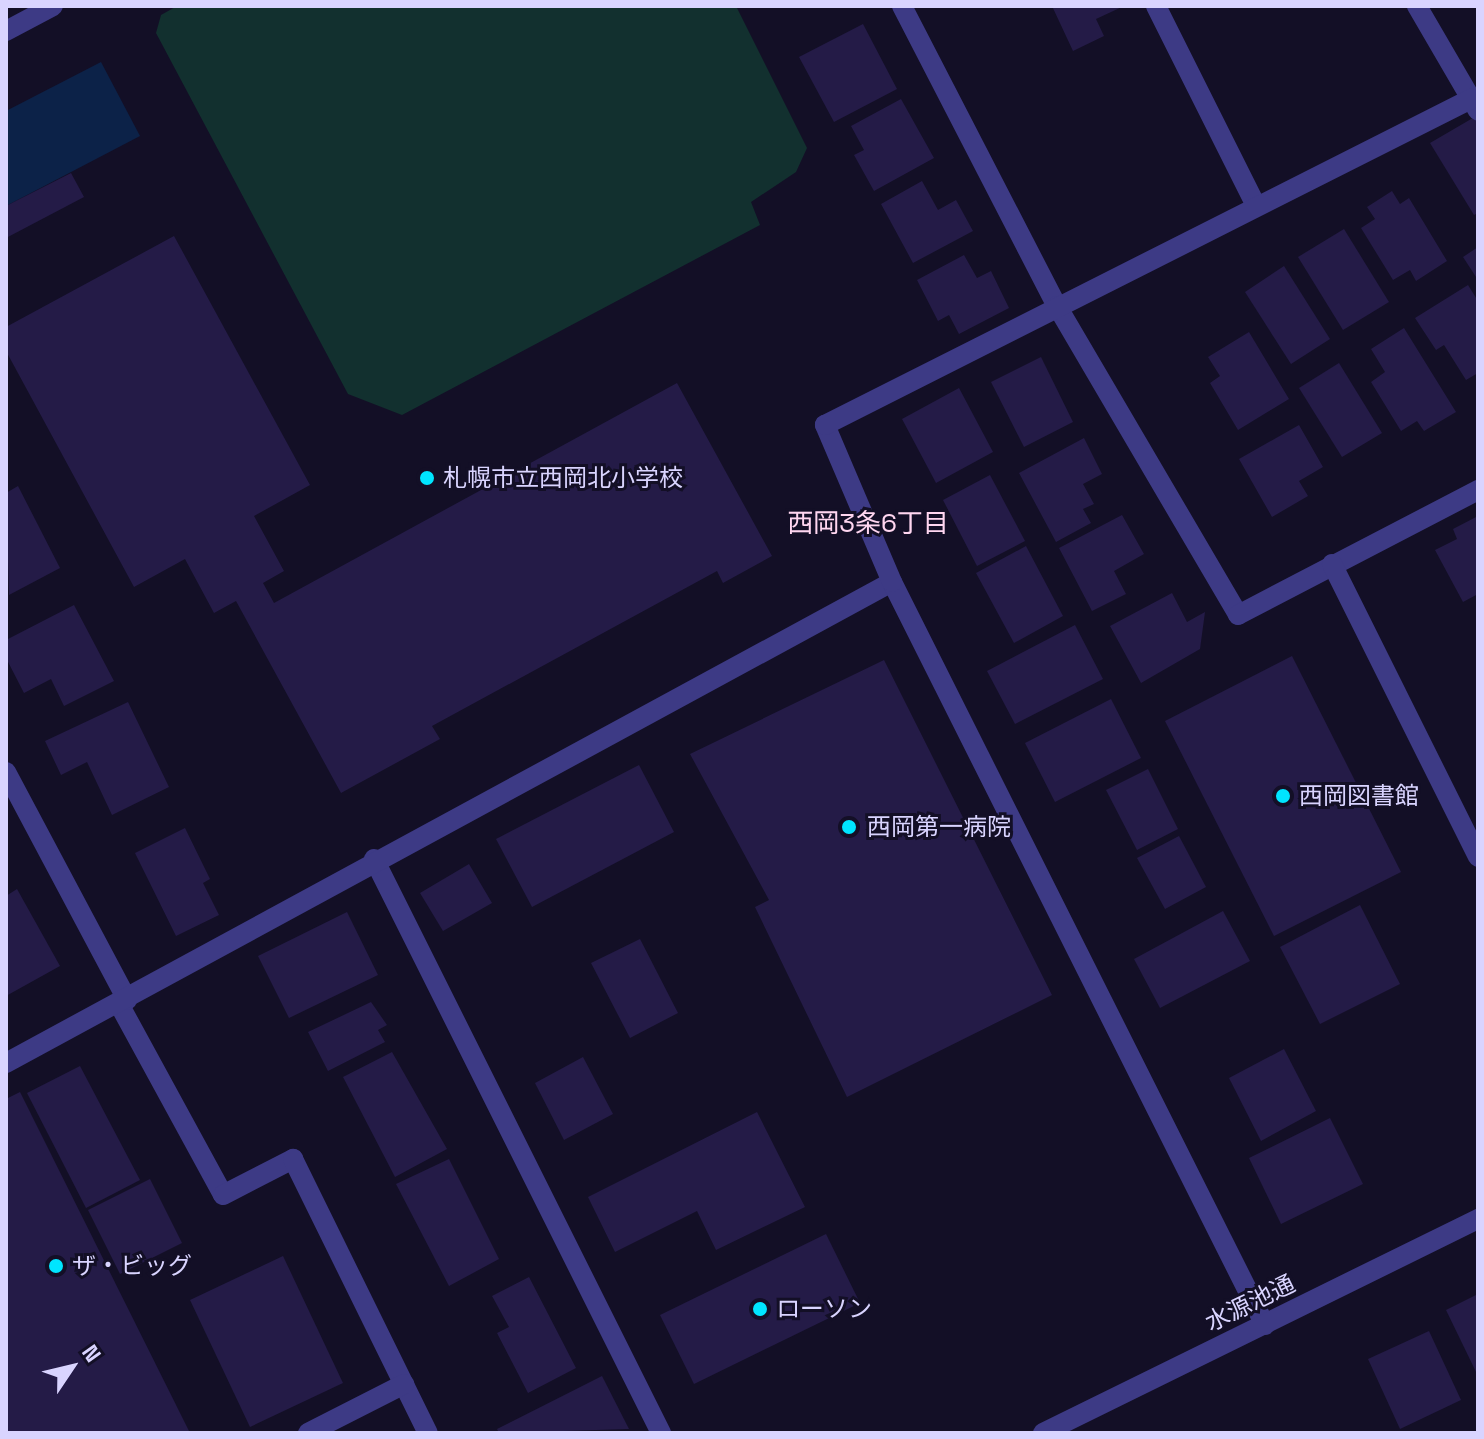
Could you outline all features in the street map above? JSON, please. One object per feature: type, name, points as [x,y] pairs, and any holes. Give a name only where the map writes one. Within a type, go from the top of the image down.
[{"type":"street","points":[[6,31],[53,6]]},
{"type":"street","points":[[902,6],[1057,306],[1238,615],[1478,490]]},
{"type":"street","points":[[1156,6],[1256,206]]},
{"type":"street","points":[[1265,1325],[892,582],[825,425],[1256,206],[1474,105],[1417,6]]},
{"type":"street","points":[[1332,564],[1478,857]]},
{"type":"street","points":[[6,1063],[123,1002],[374,859],[892,582]]},
{"type":"street","points":[[6,772],[223,1195],[293,1159],[428,1433]]},
{"type":"street","points":[[374,859],[661,1433]]},
{"type":"street","name":"水源池通","points":[[1056,1430],[1478,1219]]},
{"type":"street","points":[[308,1433],[404,1384]]},
{"type":"green space","points":[[177,6],[736,6],[807,148],[796,172],[751,202],[760,225],[402,415],[348,394],[156,33],[161,15]]},
{"type":"water","points":[[101,62],[140,136],[6,206],[6,111]]},
{"type":"building","points":[[1052,6],[1124,6],[1096,19],[1104,36],[1073,51]]},
{"type":"building","points":[[863,24],[897,89],[834,122],[799,57]]},
{"type":"building","points":[[901,99],[934,158],[874,191],[854,155],[864,150],[851,126]]},
{"type":"building","points":[[1478,115],[1478,213],[1474,215],[1430,143]]},
{"type":"building","points":[[71,173],[84,197],[6,238],[6,206]]},
{"type":"building","points":[[922,181],[938,210],[956,200],[973,231],[913,263],[881,204]]},
{"type":"building","points":[[1392,191],[1400,204],[1409,198],[1447,261],[1416,281],[1410,270],[1393,280],[1361,228],[1375,219],[1367,207]]},
{"type":"building","points":[[1344,229],[1389,302],[1343,330],[1298,257]]},
{"type":"building","points":[[174,236],[310,485],[254,516],[284,571],[263,583],[274,603],[677,383],[772,556],[723,583],[717,571],[432,726],[440,739],[341,793],[236,601],[214,613],[185,559],[134,587],[6,351],[6,327]]},
{"type":"building","points":[[1478,247],[1478,280],[1463,257]]},
{"type":"building","points":[[964,255],[977,278],[991,271],[1009,308],[959,334],[949,315],[938,321],[917,280]]},
{"type":"building","points":[[1284,266],[1330,339],[1291,364],[1245,292]]},
{"type":"building","points":[[1468,285],[1478,301],[1478,373],[1466,380],[1444,345],[1436,350],[1415,318]]},
{"type":"building","points":[[1404,328],[1456,412],[1424,431],[1417,421],[1401,431],[1371,382],[1385,372],[1371,349]]},
{"type":"building","points":[[1249,332],[1289,399],[1238,430],[1210,383],[1220,376],[1208,357]]},
{"type":"building","points":[[1041,357],[1073,422],[1024,447],[991,382]]},
{"type":"building","points":[[1339,363],[1382,433],[1342,457],[1299,388]]},
{"type":"building","points":[[959,388],[993,452],[936,483],[902,419]]},
{"type":"building","points":[[1299,425],[1323,467],[1299,481],[1308,496],[1272,517],[1239,459]]},
{"type":"building","points":[[1084,438],[1102,474],[1083,484],[1094,504],[1083,509],[1091,523],[1056,542],[1019,473]]},
{"type":"building","points":[[990,475],[1025,541],[977,566],[943,500]]},
{"type":"building","points":[[18,486],[60,568],[9,595],[6,493]]},
{"type":"building","points":[[1122,515],[1144,554],[1114,571],[1126,594],[1092,611],[1059,548]]},
{"type":"building","points":[[1478,516],[1478,594],[1463,602],[1435,550],[1457,539],[1453,529]]},
{"type":"building","points":[[1026,546],[1063,616],[1014,643],[976,573]]},
{"type":"building","points":[[1172,593],[1187,622],[1205,612],[1200,649],[1141,683],[1110,626]]},
{"type":"building","points":[[74,605],[114,681],[64,706],[51,679],[24,693],[6,658],[6,640]]},
{"type":"building","points":[[1075,625],[1103,679],[1015,724],[987,671]]},
{"type":"building","name":"西岡図書館","points":[[1292,656],[1401,872],[1274,936],[1165,721]]},
{"type":"building","name":"西岡第一病院","points":[[884,660],[1052,995],[847,1097],[755,907],[769,900],[690,754]]},
{"type":"building","points":[[1111,699],[1141,758],[1055,802],[1025,743]]},
{"type":"building","points":[[128,702],[169,787],[112,815],[87,762],[61,775],[45,741]]},
{"type":"building","points":[[639,765],[674,832],[532,907],[496,839]]},
{"type":"building","points":[[1148,769],[1178,829],[1137,850],[1106,790]]},
{"type":"building","points":[[185,828],[210,879],[203,883],[219,915],[176,936],[135,853]]},
{"type":"building","points":[[1179,836],[1206,887],[1165,909],[1137,858]]},
{"type":"building","points":[[469,864],[492,903],[443,931],[420,893]]},
{"type":"building","points":[[17,889],[60,966],[6,996],[6,896]]},
{"type":"building","points":[[1360,905],[1400,984],[1320,1024],[1280,947]]},
{"type":"building","points":[[1223,911],[1250,961],[1160,1008],[1134,959]]},
{"type":"building","points":[[347,912],[378,975],[289,1018],[258,956]]},
{"type":"building","points":[[640,939],[678,1013],[630,1038],[591,963]]},
{"type":"building","points":[[371,1002],[387,1025],[378,1030],[385,1042],[328,1071],[308,1032]]},
{"type":"building","points":[[1284,1049],[1316,1111],[1261,1141],[1229,1078]]},
{"type":"building","points":[[392,1052],[447,1149],[395,1177],[343,1077]]},
{"type":"building","points":[[583,1057],[613,1114],[564,1140],[535,1083]]},
{"type":"building","points":[[80,1066],[140,1180],[86,1208],[27,1093]]},
{"type":"building","name":"ザ・ビッグ","points":[[20,1092],[190,1433],[6,1433],[6,1099]]},
{"type":"building","points":[[757,1112],[805,1207],[716,1250],[697,1211],[615,1252],[588,1197]]},
{"type":"building","points":[[1330,1118],[1363,1184],[1281,1224],[1249,1158]]},
{"type":"building","points":[[449,1159],[499,1259],[449,1286],[396,1184]]},
{"type":"building","points":[[150,1179],[182,1243],[120,1274],[88,1210]]},
{"type":"building","name":"ローソン","points":[[826,1234],[860,1303],[694,1384],[660,1315]]},
{"type":"building","points":[[283,1256],[343,1383],[250,1427],[190,1300]]},
{"type":"building","points":[[529,1277],[576,1368],[528,1393],[497,1333],[509,1327],[492,1296]]},
{"type":"building","points":[[1478,1294],[1478,1376],[1446,1310]]},
{"type":"building","points":[[1429,1331],[1461,1400],[1400,1429],[1368,1359]]},
{"type":"building","points":[[602,1376],[629,1429],[499,1433],[497,1429]]},
{"type":"place","name":"札幌市立西岡北小学校","points":[[427,478]]},
{"type":"place","name":"西岡図書館","points":[[1283,796]]},
{"type":"place","name":"西岡第一病院","points":[[849,827]]},
{"type":"place","name":"ザ・ビッグ","points":[[56,1266]]},
{"type":"place","name":"ローソン","points":[[760,1309]]},
{"type":"district","name":"西岡3条6丁目","points":[[868,524]]}]
